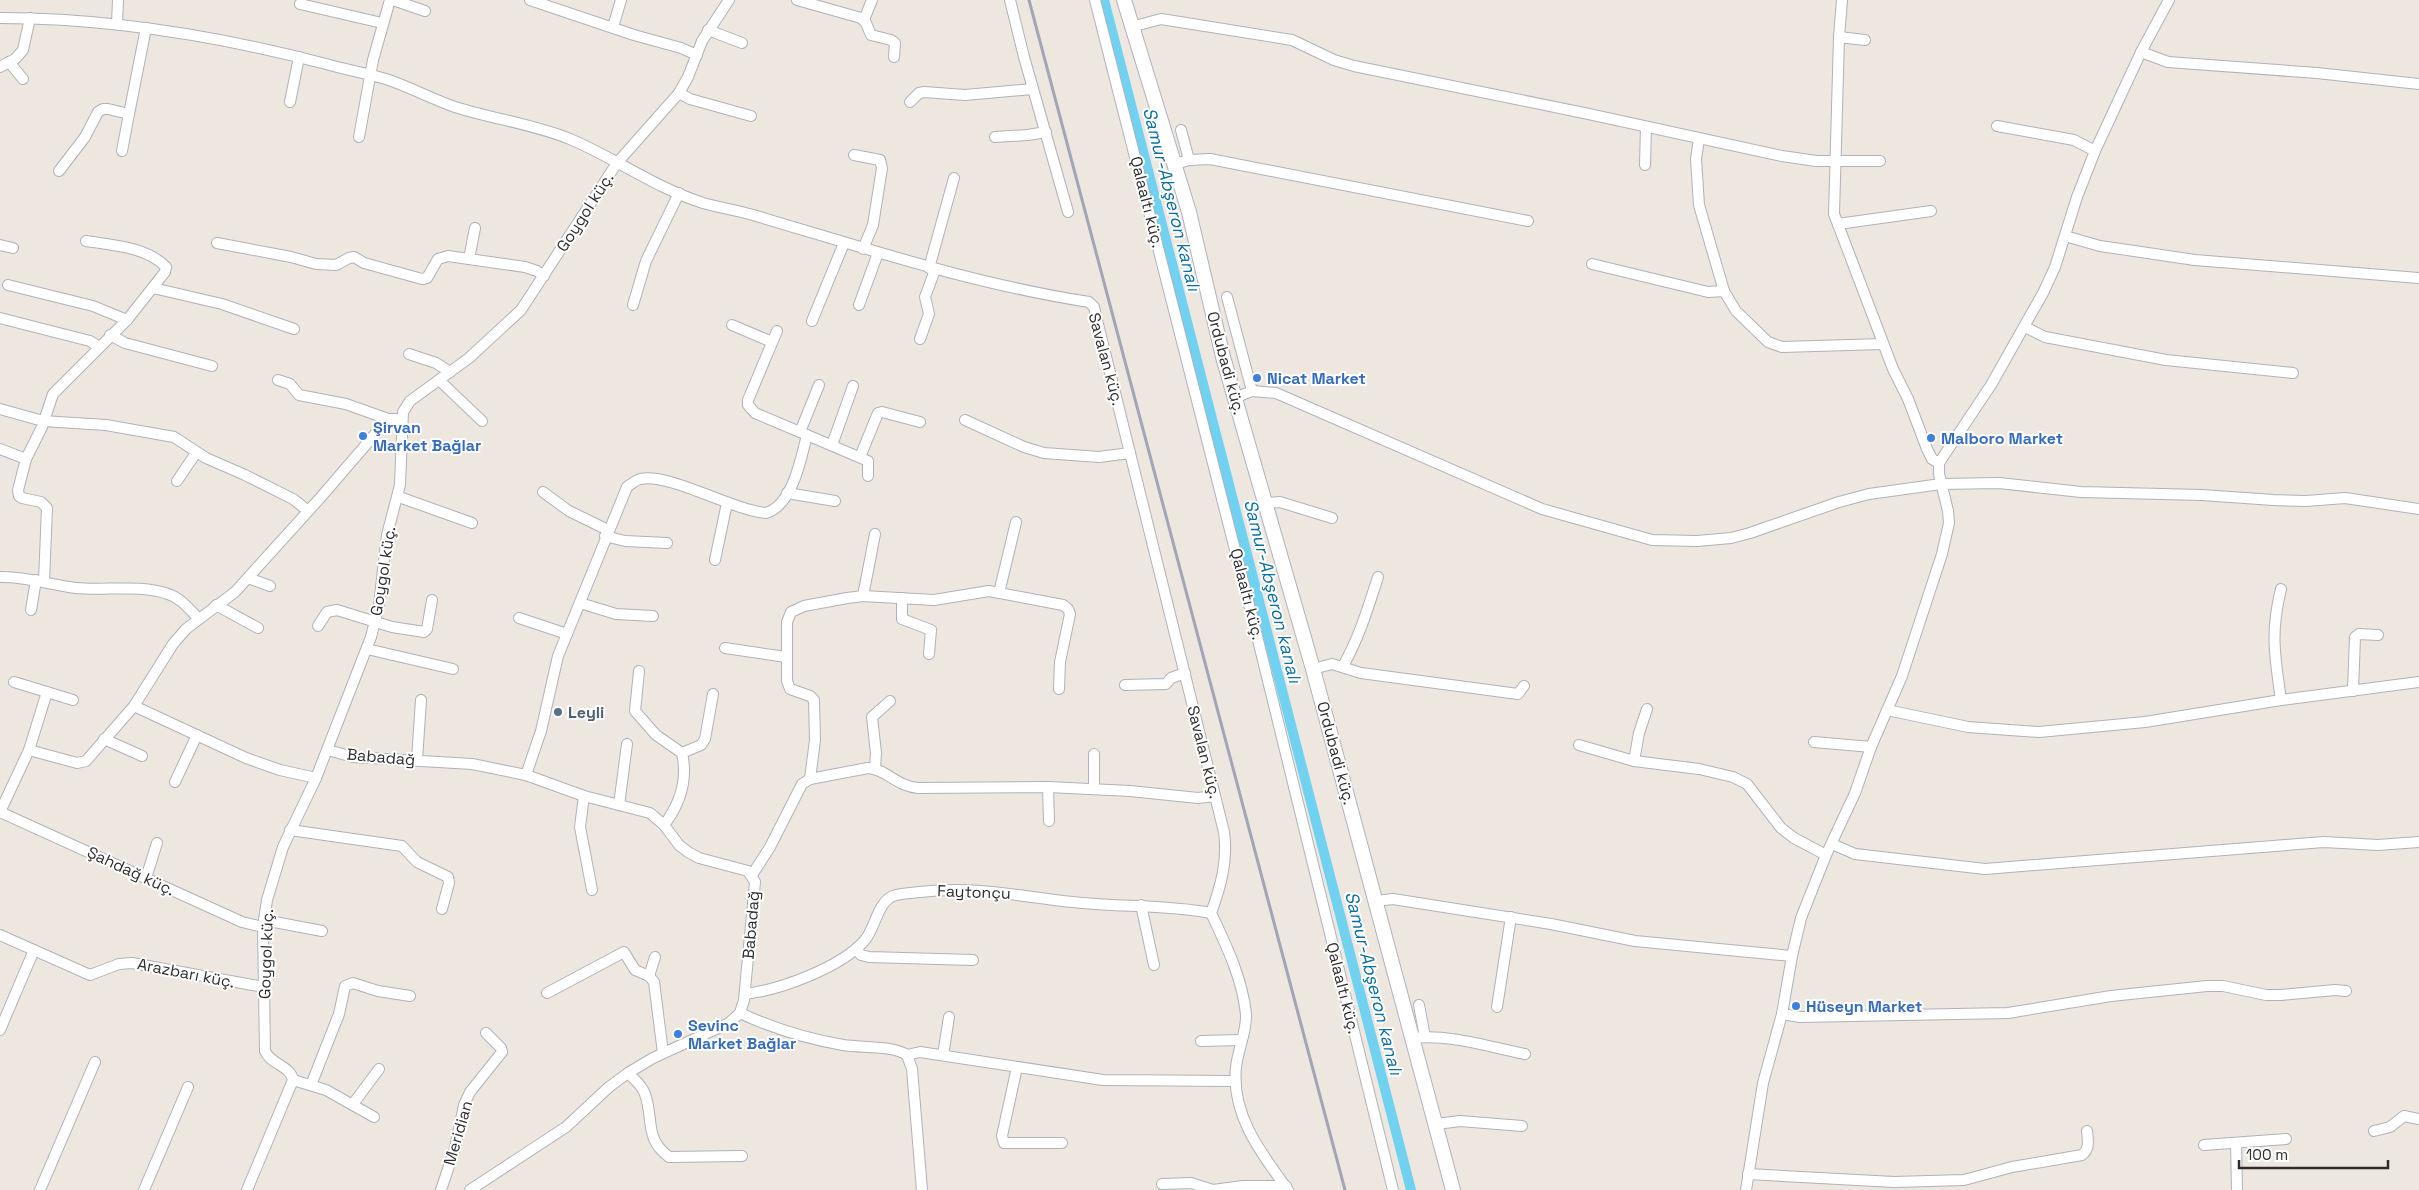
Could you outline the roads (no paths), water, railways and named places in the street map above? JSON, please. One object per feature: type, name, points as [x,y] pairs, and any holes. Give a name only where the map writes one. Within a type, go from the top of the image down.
[{"type":"street","points":[[117,24],[118,0]]},
{"type":"street","points":[[359,136],[369,75],[382,23],[391,0],[425,12]]},
{"type":"street","points":[[530,0],[556,4],[613,27],[681,48],[697,55]]},
{"type":"street","points":[[613,27],[621,0]]},
{"type":"street","name":"Goygol küç.","points":[[293,1080],[291,1073],[269,1058],[265,1051],[264,924],[274,872],[290,830],[328,750],[367,649],[375,621],[387,535],[399,496],[402,465],[401,419],[405,406],[450,372],[511,320],[529,299],[617,164],[678,93],[708,30],[729,0]]},
{"type":"street","points":[[797,0],[864,20]]},
{"type":"street","points":[[872,0],[864,20],[871,35],[891,40],[895,43],[894,57]]},
{"type":"street","points":[[1010,0],[1068,212]]},
{"type":"street","name":"Qalaaltı küç.","points":[[1095,0],[1258,640],[1393,1190]]},
{"type":"street","name":"Ordubadi küç.","points":[[1124,0],[1175,164],[1235,398],[1313,669],[1376,901],[1419,1037],[1453,1190]]},
{"type":"street","points":[[1842,0],[1839,37],[1836,160],[1833,191],[1834,214],[1883,344],[1908,399],[1927,449],[1932,459],[1939,463]]},
{"type":"street","points":[[1746,1190],[1763,1083],[1782,1014],[1792,956],[1802,918],[1826,855],[1855,793],[1871,748],[1914,645],[1947,535],[1948,511],[1939,463],[2025,328],[2055,267],[2095,151],[2140,52],[2169,0]]},
{"type":"street","points":[[300,4],[382,23]]},
{"type":"street","points":[[0,18],[30,18],[146,28],[245,44],[369,75],[396,83],[456,107],[559,135],[701,202],[744,212],[932,269]]},
{"type":"street","points":[[24,79],[5,65],[23,50],[30,18]]},
{"type":"street","points":[[1131,27],[1161,20],[1292,40],[1303,43],[1334,60],[1354,66],[1584,112],[1699,139],[1816,161],[1880,162]]},
{"type":"street","points":[[122,151],[146,28]]},
{"type":"street","points":[[708,30],[742,43]]},
{"type":"street","points":[[1839,37],[1865,40]]},
{"type":"street","points":[[2140,52],[2168,62],[2318,73],[2419,84]]},
{"type":"street","points":[[290,102],[299,57]]},
{"type":"street","points":[[910,102],[919,93],[924,92],[965,95],[1033,89]]},
{"type":"street","points":[[678,93],[690,100],[751,116]]},
{"type":"street","points":[[60,171],[85,136],[98,112],[108,109],[129,114]]},
{"type":"street","points":[[1997,126],[2074,140],[2095,151]]},
{"type":"street","points":[[1645,165],[1646,127]]},
{"type":"street","points":[[1181,130],[1189,160]]},
{"type":"street","points":[[995,137],[1046,132]]},
{"type":"street","points":[[1699,139],[1696,159],[1699,205],[1724,291],[1736,311],[1774,346],[1883,344]]},
{"type":"street","points":[[854,155],[880,160],[882,168],[873,225],[863,249]]},
{"type":"street","points":[[1175,164],[1189,160],[1210,159],[1528,221]]},
{"type":"street","points":[[920,339],[929,314],[925,297],[954,178]]},
{"type":"street","points":[[633,305],[646,261],[679,193]]},
{"type":"street","points":[[1838,224],[1931,211]]},
{"type":"street","points":[[469,259],[475,228]]},
{"type":"street","points":[[2065,236],[2100,246],[2196,260],[2419,278]]},
{"type":"street","points":[[31,610],[40,581],[47,508],[41,502],[19,496],[18,490],[26,459],[53,394],[126,320],[153,288],[165,272],[166,267],[162,263],[137,251],[86,241]]},
{"type":"street","points":[[217,243],[291,256],[316,264],[336,265],[354,258],[364,263],[422,279],[427,278],[438,259],[443,256],[525,267],[537,271],[544,276]]},
{"type":"street","points":[[812,321],[844,243]]},
{"type":"street","points":[[0,245],[13,248]]},
{"type":"street","points":[[859,305],[878,254]]},
{"type":"street","points":[[1592,264],[1708,292],[1724,291]]},
{"type":"street","name":"Savalan küç.","points":[[932,269],[1018,289],[1089,302],[1094,307],[1215,796],[1226,851],[1217,895],[1211,913]]},
{"type":"street","points":[[8,285],[93,306],[126,320]]},
{"type":"street","points":[[153,288],[222,304],[294,329]]},
{"type":"street","points":[[1226,297],[1252,391]]},
{"type":"street","points":[[0,318],[90,342],[99,347]]},
{"type":"street","points":[[732,325],[772,342]]},
{"type":"street","points":[[2025,328],[2045,337],[2166,360],[2293,373]]},
{"type":"street","points":[[777,331],[748,400],[748,405],[755,413],[868,461],[868,476]]},
{"type":"street","points":[[110,335],[125,343],[212,366]]},
{"type":"street","points":[[409,354],[436,363],[450,372]]},
{"type":"street","points":[[278,380],[290,384],[299,395],[346,404],[388,419],[401,419]]},
{"type":"street","points":[[439,380],[482,421]]},
{"type":"street","points":[[526,775],[541,731],[556,664],[627,487],[639,479],[660,480],[727,503],[766,513],[776,506],[787,493],[798,471],[804,433],[819,385]]},
{"type":"street","points":[[832,445],[853,386]]},
{"type":"street","points":[[1235,398],[1252,391],[1276,393],[1542,509],[1652,540],[1698,541],[1731,538],[1869,494],[1942,484],[1999,483],[2091,493],[2178,494],[2273,500],[2306,501],[2345,498],[2419,509]]},
{"type":"street","points":[[0,409],[43,421],[106,425],[178,439],[196,453],[270,486],[293,499],[307,510]]},
{"type":"street","points":[[860,457],[878,413],[882,412],[920,422]]},
{"type":"street","points":[[29,750],[81,763],[86,761],[134,706],[173,644],[198,618],[234,592],[248,578],[388,419]]},
{"type":"street","points":[[965,420],[999,433],[1024,447],[1044,453],[1099,457],[1130,453]]},
{"type":"street","points":[[0,449],[26,459]]},
{"type":"street","points":[[177,481],[196,453]]},
{"type":"street","points":[[543,492],[569,511],[625,541],[667,543]]},
{"type":"street","points":[[787,493],[835,501]]},
{"type":"street","points":[[399,496],[472,523]]},
{"type":"street","points":[[1265,503],[1280,502],[1332,518]]},
{"type":"street","points":[[715,560],[727,503]]},
{"type":"street","points":[[999,593],[1016,522]]},
{"type":"street","points":[[863,596],[875,534]]},
{"type":"street","points":[[0,577],[40,581],[75,588],[156,591],[170,594],[180,600],[198,618]]},
{"type":"street","points":[[1343,666],[1354,648],[1378,577]]},
{"type":"street","points":[[248,578],[270,586]]},
{"type":"street","points":[[2280,590],[2272,639],[2281,700]]},
{"type":"street","points":[[810,779],[814,740],[814,700],[810,696],[794,692],[788,686],[786,657],[787,622],[791,612],[804,606],[863,596],[942,599],[975,593],[999,593],[1063,605],[1070,614],[1060,662],[1059,689]]},
{"type":"street","points":[[902,598],[902,619],[905,622],[928,627],[931,630],[929,654]]},
{"type":"street","points":[[318,626],[332,610],[392,627],[424,632],[427,629],[432,600]]},
{"type":"street","points":[[580,603],[616,614],[653,616]]},
{"type":"street","points":[[216,604],[258,628]]},
{"type":"street","points":[[519,618],[567,634]]},
{"type":"street","points":[[2353,691],[2355,637],[2359,634],[2378,635]]},
{"type":"street","points":[[725,648],[786,657]]},
{"type":"street","points":[[367,649],[453,669]]},
{"type":"street","points":[[1313,669],[1332,664],[1361,673],[1514,694],[1518,694],[1524,686]]},
{"type":"street","points":[[639,671],[635,711],[656,735],[682,753],[685,767],[683,786],[673,813],[664,825]]},
{"type":"street","points":[[1124,685],[1166,684],[1171,678],[1185,673]]},
{"type":"street","points":[[14,682],[73,700]]},
{"type":"street","points":[[1887,710],[1968,726],[2039,732],[2145,722],[2281,700],[2419,682]]},
{"type":"street","points":[[0,812],[29,750],[47,692]]},
{"type":"street","points":[[682,753],[701,745],[705,739],[713,694]]},
{"type":"street","points":[[417,760],[421,700]]},
{"type":"street","points":[[875,769],[876,753],[872,718],[890,702]]},
{"type":"street","points":[[134,706],[263,764],[316,778]]},
{"type":"street","points":[[1634,761],[1639,733],[1647,709]]},
{"type":"street","points":[[175,782],[197,735]]},
{"type":"street","points":[[104,739],[142,756]]},
{"type":"street","points":[[1814,742],[1871,748]]},
{"type":"street","points":[[619,805],[627,744]]},
{"type":"street","points":[[1579,745],[1634,761],[1699,769],[1733,777],[1747,784],[1781,828],[1794,838],[1826,855]]},
{"type":"street","name":"Babadağ","points":[[328,750],[352,757],[472,764],[526,775],[584,796],[650,813],[664,825],[679,845],[688,852],[698,858],[742,869],[752,875],[755,889],[745,994],[740,1013]]},
{"type":"street","points":[[1094,754],[1094,788]]},
{"type":"street","points":[[752,875],[774,838],[798,790],[810,779],[875,769],[908,787],[1094,788],[1198,798],[1215,796]]},
{"type":"street","points":[[1048,787],[1049,821]]},
{"type":"street","points":[[584,796],[580,827],[592,890]]},
{"type":"street","name":"Şahdağ küç.","points":[[0,812],[242,922],[322,931]]},
{"type":"street","points":[[290,830],[402,846],[417,862],[448,877],[449,883],[442,909]]},
{"type":"street","points":[[1832,844],[1855,854],[1985,869],[2324,842],[2378,845],[2419,842]]},
{"type":"street","points":[[146,878],[157,843]]},
{"type":"street","name":"Faytonçu","points":[[745,994],[761,992],[808,976],[856,949],[866,939],[884,905],[894,896],[959,889],[1031,895],[1080,903],[1141,905],[1211,913]]},
{"type":"street","points":[[1376,901],[1393,899],[1511,917],[1650,944],[1792,956]]},
{"type":"street","points":[[1141,905],[1154,965]]},
{"type":"street","points":[[1211,913],[1234,961],[1240,982],[1246,1020],[1240,1040],[1234,1081],[1235,1093],[1242,1118],[1249,1132],[1287,1188]]},
{"type":"street","points":[[1497,1007],[1511,917]]},
{"type":"street","name":"Arazbarı küç.","points":[[0,935],[90,975],[119,964],[132,963],[264,987]]},
{"type":"street","points":[[856,949],[869,957],[973,960]]},
{"type":"street","points":[[0,1030],[34,950]]},
{"type":"street","points":[[547,993],[622,952],[628,956],[635,970],[649,976],[654,982],[663,1053]]},
{"type":"street","points":[[649,976],[655,957]]},
{"type":"street","points":[[311,1085],[339,1014],[345,986],[353,983],[378,991],[410,996]]},
{"type":"street","points":[[1782,1014],[1800,1016],[2008,1013],[2111,996],[2207,986],[2241,989],[2266,995],[2335,990],[2346,991]]},
{"type":"street","points":[[1419,1005],[1419,1037],[1526,1054]]},
{"type":"street","points":[[470,1190],[566,1127],[609,1087],[628,1073],[663,1053],[729,1023],[740,1013],[764,1024],[836,1044],[896,1050],[907,1055],[920,1052],[1103,1080],[1234,1081]]},
{"type":"street","points":[[943,1055],[949,1017]]},
{"type":"street","name":"Meridian","points":[[441,1190],[455,1148],[464,1104],[470,1092],[502,1052],[502,1048],[486,1033]]},
{"type":"street","points":[[1201,1041],[1240,1040]]},
{"type":"street","points":[[907,1055],[912,1069],[922,1190]]},
{"type":"street","points":[[40,1190],[95,1062]]},
{"type":"street","points":[[1017,1066],[1002,1136],[1004,1143],[1062,1143]]},
{"type":"street","points":[[353,1104],[379,1069]]},
{"type":"street","points":[[628,1073],[645,1094],[654,1142],[669,1157],[742,1156]]},
{"type":"street","points":[[247,1190],[293,1080],[311,1085],[353,1104],[374,1117]]},
{"type":"street","points":[[144,1190],[188,1087]]},
{"type":"street","points":[[2374,1131],[2390,1127],[2404,1116],[2419,1119]]},
{"type":"street","points":[[1437,1124],[1460,1121],[1522,1126]]},
{"type":"street","points":[[1748,1174],[1964,1185],[2012,1167],[2082,1155],[2086,1152],[2088,1146],[2087,1131]]},
{"type":"street","points":[[2204,1145],[2286,1139]]},
{"type":"street","points":[[2236,1143],[2237,1190]]},
{"type":"street","points":[[1162,1184],[1191,1183],[1212,1190],[1243,1186],[1287,1188]]},
{"type":"waterway","name":"Samur-Abşeron kanalı","points":[[1104,0],[1411,1190]]},
{"type":"railway","points":[[1029,0],[1345,1190]]},
{"type":"place","name":"Nicat Market","points":[[1257,378]]},
{"type":"place","name":"Şirvan Market Bağlar","points":[[363,436]]},
{"type":"place","name":"Malboro Market","points":[[1931,438]]},
{"type":"place","name":"Leyli","points":[[558,712]]},
{"type":"place","name":"Hüseyn Market","points":[[1796,1006]]},
{"type":"place","name":"Sevinc Market Bağlar","points":[[678,1034]]}]
